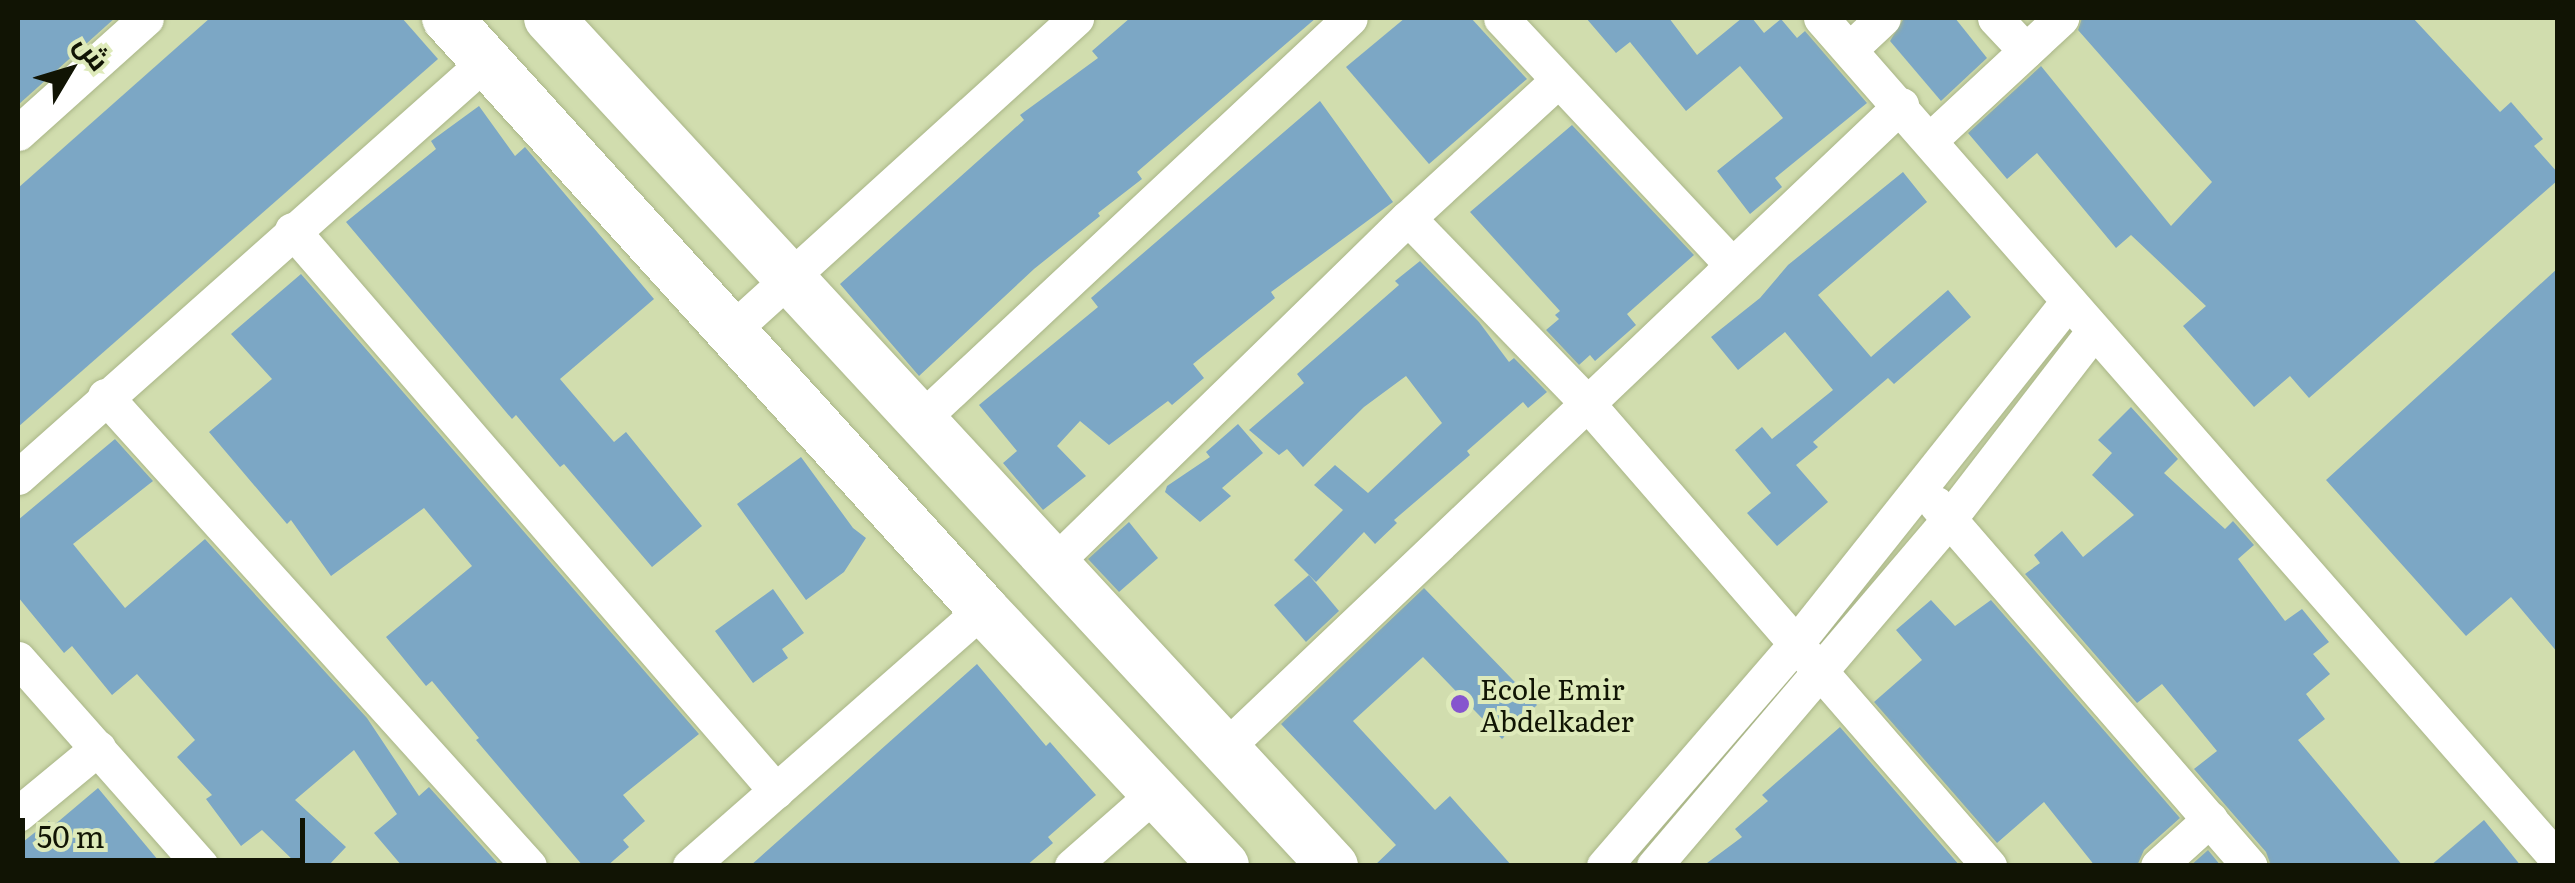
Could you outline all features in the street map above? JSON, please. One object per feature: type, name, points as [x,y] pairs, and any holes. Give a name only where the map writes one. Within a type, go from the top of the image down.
[{"type":"street","points":[[18,134],[146,18]]},
{"type":"street","points":[[447,18],[983,609],[1224,866]]},
{"type":"street","points":[[549,18],[918,422],[1333,866]]},
{"type":"street","points":[[730,331],[1076,18]]},
{"type":"street","points":[[918,422],[1350,18]]},
{"type":"street","points":[[1501,18],[1730,263]]},
{"type":"street","points":[[1821,18],[1931,139],[2557,863]]},
{"type":"street","points":[[1850,49],[1883,18]]},
{"type":"street","points":[[1995,18],[2026,51]]},
{"type":"street","points":[[1931,139],[2061,18]]},
{"type":"street","points":[[18,477],[486,61]]},
{"type":"street","points":[[1052,565],[1408,218],[1557,81]]},
{"type":"street","points":[[1223,750],[1730,263],[1901,105]]},
{"type":"street","points":[[1408,218],[1586,402],[1809,653],[1988,866]]},
{"type":"street","points":[[292,230],[776,791]]},
{"type":"street","points":[[1655,865],[1809,653],[1920,487],[2068,301]]},
{"type":"street","points":[[1604,866],[1809,653],[1949,518],[2094,331]]},
{"type":"street","points":[[105,396],[529,866]]},
{"type":"street","points":[[1920,487],[2250,866]]},
{"type":"street","points":[[690,866],[983,609]]},
{"type":"street","points":[[18,659],[202,866]]},
{"type":"street","points":[[18,814],[98,748]]},
{"type":"street","points":[[1072,866],[1155,793]]},
{"type":"street","points":[[2158,866],[2210,819]]},
{"type":"building","points":[[18,18],[115,18],[18,105]]},
{"type":"building","points":[[210,18],[402,18],[438,59],[18,427],[18,188]]},
{"type":"building","points":[[1130,18],[1316,18],[1137,172],[1142,179],[1034,269],[919,376],[840,284],[1024,120],[1020,115],[1098,58],[1092,51]]},
{"type":"building","points":[[1405,18],[1471,18],[1527,79],[1429,164],[1346,67]]},
{"type":"building","points":[[1586,18],[1669,18],[1697,55],[1742,18],[1752,18],[1764,33],[1781,19],[1797,38],[1805,31],[1867,103],[1775,178],[1782,187],[1750,214],[1717,171],[1783,118],[1740,66],[1686,111],[1630,42],[1616,53]]},
{"type":"building","points":[[1904,18],[1955,18],[1987,58],[1941,101],[1890,41]]},
{"type":"building","points":[[2082,18],[2413,18],[2500,112],[2511,102],[2543,139],[2534,146],[2558,173],[2558,180],[2309,398],[2290,376],[2254,407],[2183,326],[2206,306],[2131,235],[2116,248],[2037,153],[2007,179],[1968,133],[2041,66],[2171,226],[2212,182],[2078,30]]},
{"type":"building","points":[[1320,101],[1393,202],[1271,292],[1275,298],[1193,364],[1204,378],[1172,405],[1168,401],[1109,445],[1080,421],[1057,446],[1086,476],[1043,510],[1003,463],[1017,451],[979,405],[1098,307],[1091,298]]},
{"type":"building","points":[[479,106],[515,156],[525,147],[654,299],[560,379],[614,442],[626,432],[702,526],[652,567],[564,464],[560,467],[516,415],[512,419],[346,222],[436,149],[431,141]]},
{"type":"building","points":[[1572,125],[1694,255],[1627,314],[1636,325],[1595,361],[1590,355],[1579,365],[1546,330],[1559,319],[1555,315],[1560,311],[1470,212]]},
{"type":"building","points":[[1903,172],[1927,202],[1818,295],[1871,357],[1948,290],[1971,317],[1894,384],[1888,378],[1813,442],[1818,447],[1796,465],[1828,502],[1777,546],[1747,513],[1771,493],[1735,450],[1762,427],[1772,439],[1833,390],[1785,332],[1738,370],[1711,337],[1760,298],[1788,265]]},
{"type":"building","points":[[1420,261],[1479,322],[1509,362],[1514,358],[1547,392],[1528,408],[1523,402],[1467,451],[1470,455],[1394,520],[1397,523],[1375,544],[1364,532],[1316,582],[1294,560],[1343,510],[1314,485],[1335,465],[1368,493],[1442,423],[1406,376],[1364,407],[1303,467],[1287,449],[1279,455],[1249,430],[1304,383],[1297,374],[1399,285],[1395,281]]},
{"type":"building","points":[[2558,268],[2558,653],[2511,597],[2466,636],[2326,480]]},
{"type":"building","points":[[301,274],[699,734],[623,795],[645,821],[623,840],[629,847],[607,866],[583,866],[476,740],[479,738],[432,681],[426,686],[386,637],[472,566],[424,508],[331,576],[291,520],[287,524],[209,432],[272,379],[231,334]]},
{"type":"building","points":[[2131,407],[2178,459],[2164,473],[2225,529],[2233,521],[2254,545],[2238,559],[2285,621],[2302,609],[2329,642],[2313,654],[2330,674],[2306,694],[2325,719],[2298,740],[2403,866],[2271,866],[2266,852],[2194,769],[2217,751],[2162,684],[2137,703],[2025,574],[2040,563],[2034,555],[2062,531],[2083,557],[2134,515],[2092,475],[2112,453],[2098,440]]},
{"type":"building","points":[[1238,424],[1263,453],[1222,488],[1231,496],[1200,522],[1165,492],[1167,486],[1210,457],[1206,452]]},
{"type":"building","points":[[115,439],[153,481],[73,544],[125,608],[205,539],[367,718],[419,796],[429,787],[500,866],[402,866],[374,833],[397,814],[354,750],[295,800],[346,847],[328,866],[299,866],[262,830],[241,846],[206,799],[212,795],[177,757],[195,740],[137,674],[112,695],[72,646],[64,653],[18,597],[18,520]]},
{"type":"building","points":[[801,457],[853,528],[866,538],[844,572],[806,600],[737,504]]},
{"type":"building","points":[[1129,522],[1158,558],[1119,592],[1088,559]]},
{"type":"building","points":[[1309,575],[1339,611],[1306,642],[1274,605]]},
{"type":"building","points":[[1424,588],[1537,705],[1502,739],[1423,657],[1353,721],[1435,810],[1450,796],[1512,866],[1374,866],[1396,845],[1281,724]]},
{"type":"building","points":[[773,589],[804,633],[782,649],[788,658],[753,683],[715,631]]},
{"type":"building","points":[[1931,600],[1955,626],[1991,600],[2180,818],[2144,850],[2137,866],[2095,866],[2044,802],[1997,843],[1874,702],[1922,660],[1896,630]]},
{"type":"building","points":[[977,664],[1046,746],[1050,742],[1096,795],[1048,837],[1053,843],[1026,866],[750,866]]},
{"type":"building","points":[[1840,727],[1960,866],[1703,866],[1742,837],[1735,829],[1768,801],[1762,795]]},
{"type":"building","points":[[98,788],[163,866],[18,866],[18,846],[49,821],[53,826]]},
{"type":"building","points":[[2484,820],[2521,866],[2430,866]]},
{"type":"building","points":[[2208,850],[2221,866],[2190,866]]},
{"type":"place","name":"Ecole Emir Abdelkader","points":[[1460,704]]}]
